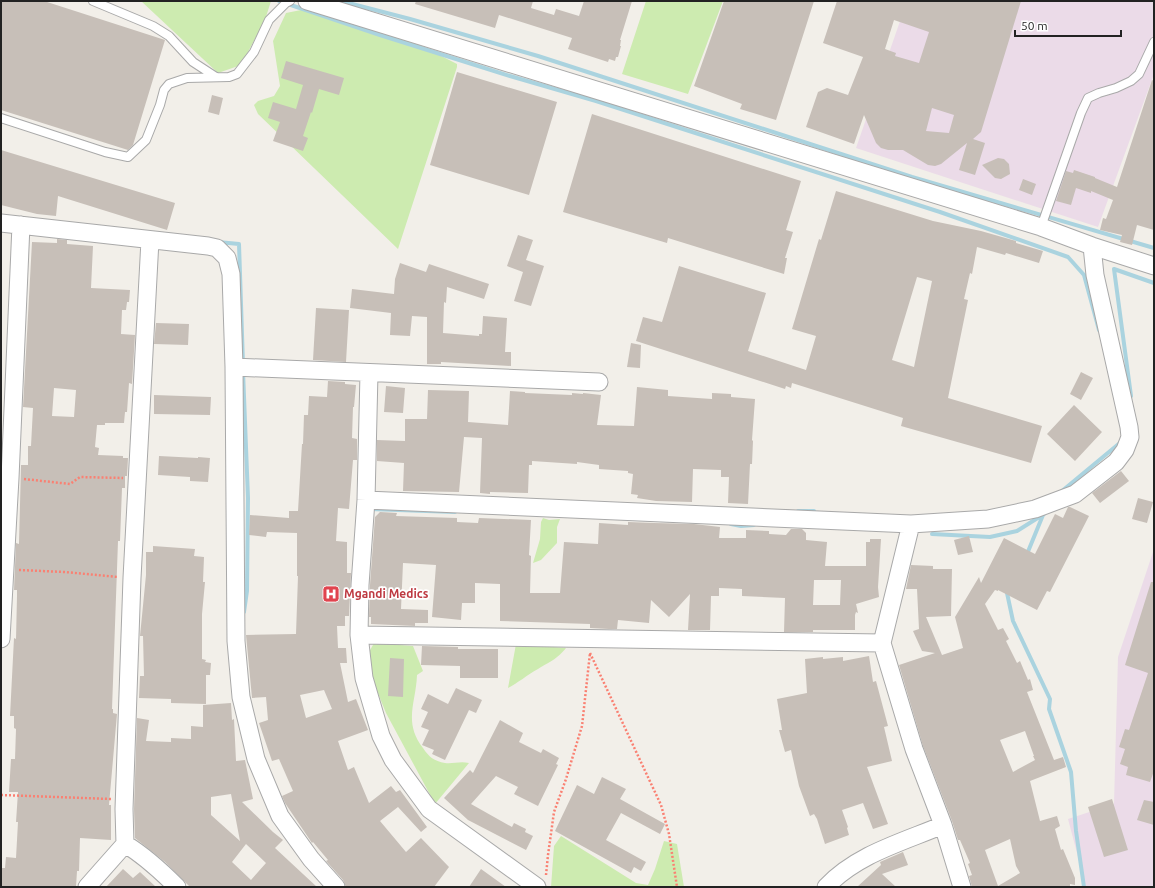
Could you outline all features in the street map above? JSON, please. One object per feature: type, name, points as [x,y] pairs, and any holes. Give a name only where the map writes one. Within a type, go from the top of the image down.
[{"type":"street","points":[[308,1],[1041,227],[1092,246],[1154,266]]},
{"type":"street","points":[[1,223],[208,246],[217,248],[227,258],[231,274],[234,367],[236,641],[241,698],[256,759],[280,816],[311,859],[336,887]]},
{"type":"street","points":[[1,639],[10,478],[21,225]]},
{"type":"street","points":[[87,887],[125,844],[124,809],[132,578],[150,240]]},
{"type":"street","points":[[366,500],[911,524],[988,519],[1035,509],[1075,494],[1116,462],[1125,450],[1130,437],[1095,275],[1092,246]]},
{"type":"street","points":[[234,367],[599,382]]},
{"type":"street","points":[[369,373],[366,500],[360,585],[359,635],[364,678],[381,736],[393,760],[430,809],[541,883]]},
{"type":"street","points":[[911,524],[882,643],[914,749],[943,825],[962,887]]},
{"type":"street","points":[[359,635],[587,645],[882,643]]},
{"type":"street","points":[[826,887],[836,877],[866,857],[943,825]]},
{"type":"street","points":[[125,844],[150,861],[177,887]]},
{"type":"lane","points":[[93,1],[153,26],[170,36],[194,62],[216,77]]},
{"type":"lane","points":[[1,118],[105,152],[128,157],[146,140],[160,105],[164,90],[170,84],[187,78],[229,77],[237,74],[254,52],[269,20],[290,1]]},
{"type":"lane","points":[[1041,227],[1081,113],[1088,98],[1131,81],[1139,74],[1154,42]]},
{"type":"path","points":[[10,478],[70,484],[80,477],[137,479]]},
{"type":"path","points":[[4,570],[65,572],[96,576],[132,578]]},
{"type":"path","points":[[541,883],[548,855],[554,812],[582,726],[587,645]]},
{"type":"path","points":[[587,645],[661,805],[669,834],[676,887]]},
{"type":"path","points":[[1,795],[125,799]]},
{"type":"shaded area","points":[[907,1],[1154,1],[1154,74],[1098,227],[856,148]]},
{"type":"shaded area","points":[[1154,549],[1154,887],[1086,887],[1068,819],[1114,804],[1118,657]]},
{"type":"green space","points":[[141,1],[271,1],[265,20],[241,65],[218,73]]},
{"type":"green space","points":[[646,1],[723,1],[688,94],[622,74]]},
{"type":"green space","points":[[311,8],[404,37],[457,64],[398,249],[258,114],[254,105],[258,101],[274,96],[280,86],[273,41],[286,13]]},
{"type":"green space","points":[[543,518],[549,520],[560,519],[557,527],[557,543],[541,560],[533,563],[540,539],[541,522]]},
{"type":"green space","points":[[374,643],[413,646],[423,671],[417,675],[412,712],[413,730],[417,739],[427,754],[435,760],[445,763],[469,763],[435,804],[386,713],[375,686],[368,654]]},
{"type":"green space","points":[[516,644],[566,648],[553,660],[508,688]]},
{"type":"green space","points":[[561,836],[636,883],[648,885],[664,841],[677,844],[684,887],[551,887],[554,846]]},
{"type":"building","points":[[1,1],[44,1],[165,40],[133,145],[128,150],[1,110]]},
{"type":"building","points":[[416,1],[533,1],[531,8],[554,15],[556,9],[579,16],[584,1],[632,1],[620,40],[621,46],[618,57],[616,57],[615,61],[609,59],[608,62],[568,49],[572,38],[499,15],[495,28],[415,4]]},
{"type":"building","points":[[724,1],[814,1],[776,120],[740,109],[742,104],[694,86]]},
{"type":"building","points":[[837,1],[1021,1],[981,132],[973,139],[985,143],[975,175],[959,170],[967,143],[941,164],[935,166],[928,165],[903,150],[888,150],[881,148],[876,143],[864,115],[854,144],[806,127],[818,92],[827,88],[848,95],[863,57],[823,43]],"holes":[[[894,20],[929,32],[919,63],[895,56],[896,53],[885,49]],[[932,108],[954,115],[949,133],[926,131]]]},
{"type":"building","points":[[286,61],[344,78],[339,95],[319,89],[303,136],[308,138],[303,151],[273,141],[280,122],[268,118],[273,102],[296,109],[303,85],[281,78]]},
{"type":"building","points":[[457,72],[557,102],[529,195],[430,165]]},
{"type":"building","points":[[1152,80],[1154,81],[1154,230],[1137,225],[1132,245],[1120,242],[1122,235],[1100,230],[1103,218],[1106,219],[1113,200],[1091,191],[1091,193],[1076,188],[1071,205],[1056,201],[1066,171],[1073,173],[1074,170],[1095,177],[1117,187]]},
{"type":"building","points":[[212,95],[223,98],[219,115],[208,112]]},
{"type":"building","points":[[592,114],[801,181],[786,230],[793,232],[785,258],[787,258],[784,274],[668,238],[667,243],[563,212]]},
{"type":"building","points":[[1,150],[175,203],[167,230],[58,196],[56,216],[37,214],[1,205]]},
{"type":"building","points":[[998,158],[1004,159],[1009,164],[1010,174],[1001,179],[995,178],[982,165]]},
{"type":"building","points":[[1023,179],[1036,184],[1032,195],[1019,190]]},
{"type":"building","points":[[836,191],[933,221],[981,231],[1016,241],[1016,243],[1043,251],[1039,263],[1006,253],[1005,255],[977,247],[972,274],[970,273],[964,299],[968,300],[948,398],[1042,426],[1031,463],[901,426],[903,418],[792,383],[791,388],[786,386],[785,389],[636,341],[643,317],[662,322],[679,266],[766,293],[748,351],[806,370],[816,336],[792,329],[819,239],[821,240]],"holes":[[[917,277],[932,281],[914,367],[892,360]]]},
{"type":"building","points":[[518,235],[533,240],[526,260],[544,266],[531,306],[514,301],[523,272],[507,266]]},
{"type":"building","points":[[57,239],[67,240],[67,244],[93,246],[91,288],[130,290],[129,302],[127,302],[126,310],[122,310],[121,334],[135,335],[132,384],[129,383],[127,412],[125,412],[124,423],[105,423],[105,425],[97,425],[95,447],[99,448],[98,455],[123,456],[123,458],[128,458],[125,488],[122,488],[120,541],[118,541],[112,709],[113,713],[117,714],[109,805],[111,805],[111,840],[80,838],[79,871],[77,871],[76,887],[1,887],[1,873],[2,868],[5,868],[6,857],[16,858],[18,822],[16,822],[18,792],[9,792],[11,759],[15,759],[16,729],[14,728],[14,716],[10,716],[14,638],[16,639],[17,590],[14,590],[16,543],[19,544],[21,465],[28,465],[28,446],[31,446],[33,408],[23,407],[32,242],[57,243]],"holes":[[[54,388],[76,390],[74,417],[52,416]]]},
{"type":"building","points":[[400,263],[426,272],[429,264],[489,284],[484,299],[447,287],[446,303],[444,302],[443,333],[479,336],[479,334],[482,334],[483,316],[507,318],[505,352],[511,352],[511,366],[441,362],[441,364],[427,364],[427,317],[412,316],[410,336],[390,335],[391,313],[350,308],[352,289],[394,294],[395,279]]},
{"type":"building","points":[[316,308],[349,310],[346,362],[313,360]]},
{"type":"building","points":[[156,323],[189,324],[188,345],[154,344]]},
{"type":"building","points":[[631,343],[641,345],[640,368],[627,367]]},
{"type":"building","points":[[1081,372],[1093,378],[1081,400],[1070,394]]},
{"type":"building","points":[[328,381],[345,382],[345,384],[356,385],[353,407],[352,438],[357,439],[357,460],[353,460],[349,509],[338,508],[336,541],[347,542],[347,573],[351,573],[349,616],[345,616],[345,626],[337,626],[338,648],[346,648],[347,663],[340,663],[348,702],[356,699],[368,730],[338,741],[348,770],[354,767],[369,803],[391,786],[396,792],[400,790],[427,827],[421,832],[398,807],[380,821],[406,852],[421,838],[449,867],[434,887],[346,887],[343,880],[326,861],[328,860],[313,842],[312,843],[285,803],[282,796],[293,791],[279,759],[272,761],[259,723],[268,720],[266,697],[252,698],[246,635],[296,634],[298,576],[297,533],[267,532],[266,537],[249,535],[250,515],[289,518],[289,511],[298,511],[304,415],[308,415],[309,396],[327,397]],"holes":[[[324,690],[332,709],[306,718],[300,695]]]},
{"type":"building","points":[[386,386],[405,388],[403,413],[384,412]]},
{"type":"building","points":[[637,387],[668,390],[668,396],[712,399],[712,393],[731,394],[731,397],[755,399],[752,464],[750,464],[748,504],[728,503],[729,477],[721,477],[721,470],[693,469],[692,502],[656,501],[637,498],[638,495],[631,494],[633,474],[628,473],[628,471],[599,469],[599,465],[577,462],[577,464],[532,461],[532,465],[529,465],[528,493],[480,493],[482,438],[464,437],[459,492],[403,491],[404,463],[377,461],[377,440],[405,441],[405,419],[427,419],[428,390],[469,391],[468,422],[508,425],[510,391],[525,393],[572,395],[572,393],[583,393],[601,395],[597,425],[634,426]]},
{"type":"building","points":[[154,395],[211,397],[210,415],[154,414]]},
{"type":"building","points":[[1074,405],[1102,432],[1075,461],[1047,434]]},
{"type":"building","points":[[159,456],[210,458],[208,482],[190,481],[190,477],[158,475]]},
{"type":"building","points":[[1121,471],[1129,481],[1100,503],[1092,493]]},
{"type":"building","points":[[1138,498],[1153,502],[1147,523],[1132,519]]},
{"type":"building","points":[[1068,507],[1089,516],[1050,592],[1047,591],[1037,610],[998,590],[995,590],[985,604],[998,630],[1003,628],[1009,639],[1006,641],[1017,663],[1020,661],[1028,680],[1030,679],[1033,690],[1027,692],[1054,760],[1063,757],[1066,767],[1030,781],[1040,821],[1057,816],[1060,826],[1055,829],[1061,850],[1063,849],[1075,878],[1075,885],[1070,884],[1070,887],[972,887],[969,876],[972,875],[968,864],[970,863],[960,840],[958,840],[923,746],[899,665],[935,653],[922,651],[913,631],[919,629],[917,589],[906,589],[911,565],[933,566],[933,569],[952,569],[951,616],[926,617],[942,655],[963,648],[955,617],[979,577],[981,583],[1004,538],[1035,554],[1055,514],[1063,518]],"holes":[[[1025,731],[1035,760],[1013,772],[1000,740]],[[1010,839],[1016,866],[1020,873],[998,886],[985,850]]]},
{"type":"building","points":[[380,512],[397,513],[396,516],[457,518],[457,522],[478,523],[479,518],[531,520],[529,555],[531,556],[530,593],[560,593],[564,542],[598,544],[599,523],[628,525],[628,522],[694,524],[720,527],[719,538],[746,538],[746,530],[769,531],[769,534],[786,535],[791,529],[802,529],[806,533],[806,540],[827,542],[825,566],[866,566],[866,542],[870,542],[870,539],[881,539],[878,587],[879,597],[856,604],[858,613],[856,612],[855,615],[855,630],[784,632],[785,598],[742,596],[742,589],[719,588],[719,596],[711,596],[710,630],[688,630],[690,594],[669,617],[651,600],[649,623],[618,620],[617,629],[609,629],[590,628],[590,624],[500,621],[500,584],[475,583],[475,603],[462,603],[461,620],[432,617],[436,565],[403,563],[401,609],[428,610],[428,623],[415,623],[415,626],[371,624],[371,617],[369,617],[370,585],[375,517]],"holes":[[[814,580],[841,580],[840,605],[813,605]]]},
{"type":"building","points":[[969,536],[973,552],[958,555],[954,540]]},
{"type":"building","points":[[153,546],[195,549],[194,556],[204,557],[203,582],[205,582],[202,614],[202,659],[206,660],[205,662],[211,663],[210,675],[206,675],[206,704],[171,703],[171,699],[139,698],[140,676],[144,676],[143,636],[140,636],[146,575],[146,552],[153,552]]},
{"type":"building","points":[[1151,582],[1154,582],[1154,771],[1150,782],[1126,775],[1128,767],[1120,764],[1125,749],[1119,747],[1125,729],[1129,730],[1148,673],[1125,665]]},
{"type":"building","points":[[422,646],[458,647],[458,649],[498,649],[498,678],[460,678],[460,666],[421,665]]},
{"type":"building","points":[[869,656],[873,682],[876,681],[888,726],[884,727],[892,761],[867,767],[888,824],[873,829],[863,803],[842,810],[849,835],[825,844],[817,819],[814,814],[810,816],[799,786],[791,750],[785,752],[779,730],[782,730],[777,699],[807,693],[805,659],[843,657],[843,661]]},
{"type":"building","points":[[390,658],[404,659],[403,697],[388,696]]},
{"type":"building","points":[[456,688],[482,700],[476,713],[469,710],[445,760],[432,754],[434,750],[422,745],[429,730],[421,727],[428,712],[421,709],[428,694],[448,704]]},
{"type":"building","points":[[231,703],[232,720],[234,719],[236,761],[245,760],[253,799],[242,802],[283,840],[275,848],[317,887],[190,887],[165,862],[135,838],[134,809],[137,718],[149,720],[146,741],[171,742],[171,738],[191,739],[191,726],[203,727],[203,705]],"holes":[[[231,794],[240,841],[211,815],[211,797]],[[246,844],[266,863],[251,880],[232,862]]]},
{"type":"building","points":[[500,720],[523,733],[519,742],[541,753],[543,749],[559,758],[556,764],[558,765],[538,806],[514,794],[518,787],[496,776],[471,804],[512,827],[514,823],[526,829],[525,832],[533,836],[526,850],[468,820],[444,798],[470,770],[473,773]]},
{"type":"building","points":[[602,777],[626,789],[620,799],[665,824],[660,834],[621,813],[606,840],[646,862],[641,871],[634,867],[631,873],[555,831],[577,785],[594,794]]},
{"type":"building","points":[[1112,799],[1128,850],[1104,857],[1088,807]]},
{"type":"building","points":[[1144,800],[1154,802],[1154,825],[1137,820]]},
{"type":"building","points":[[903,852],[908,865],[882,874],[896,887],[857,887],[881,865],[880,862]]},
{"type":"building","points":[[123,869],[133,878],[140,872],[156,887],[106,887]]},
{"type":"building","points":[[481,869],[506,887],[469,887]]},
{"type":"waterway","points":[[279,1],[380,35],[510,76],[596,101],[940,212],[1068,257],[1084,275],[1099,330]]},
{"type":"waterway","points":[[341,1],[410,19],[538,56],[912,177],[1154,248]]},
{"type":"waterway","points":[[218,242],[239,244],[243,364]]},
{"type":"waterway","points":[[1131,396],[1114,269],[1154,283]]},
{"type":"waterway","points":[[243,371],[248,498],[247,591],[244,612]]},
{"type":"waterway","points":[[1062,491],[1121,442]]},
{"type":"waterway","points":[[370,509],[455,512]]},
{"type":"waterway","points":[[798,511],[814,511]]},
{"type":"waterway","points":[[932,534],[990,537],[1017,531],[1044,514]]},
{"type":"waterway","points":[[1027,554],[1043,515]]},
{"type":"waterway","points":[[731,524],[741,526],[754,525]]},
{"type":"waterway","points":[[1008,591],[1007,593],[1013,621],[1050,699],[1049,709],[1071,772],[1076,831],[1084,887]]},
{"type":"place","name":"Mgandi Medics","points":[[331,594]]}]
